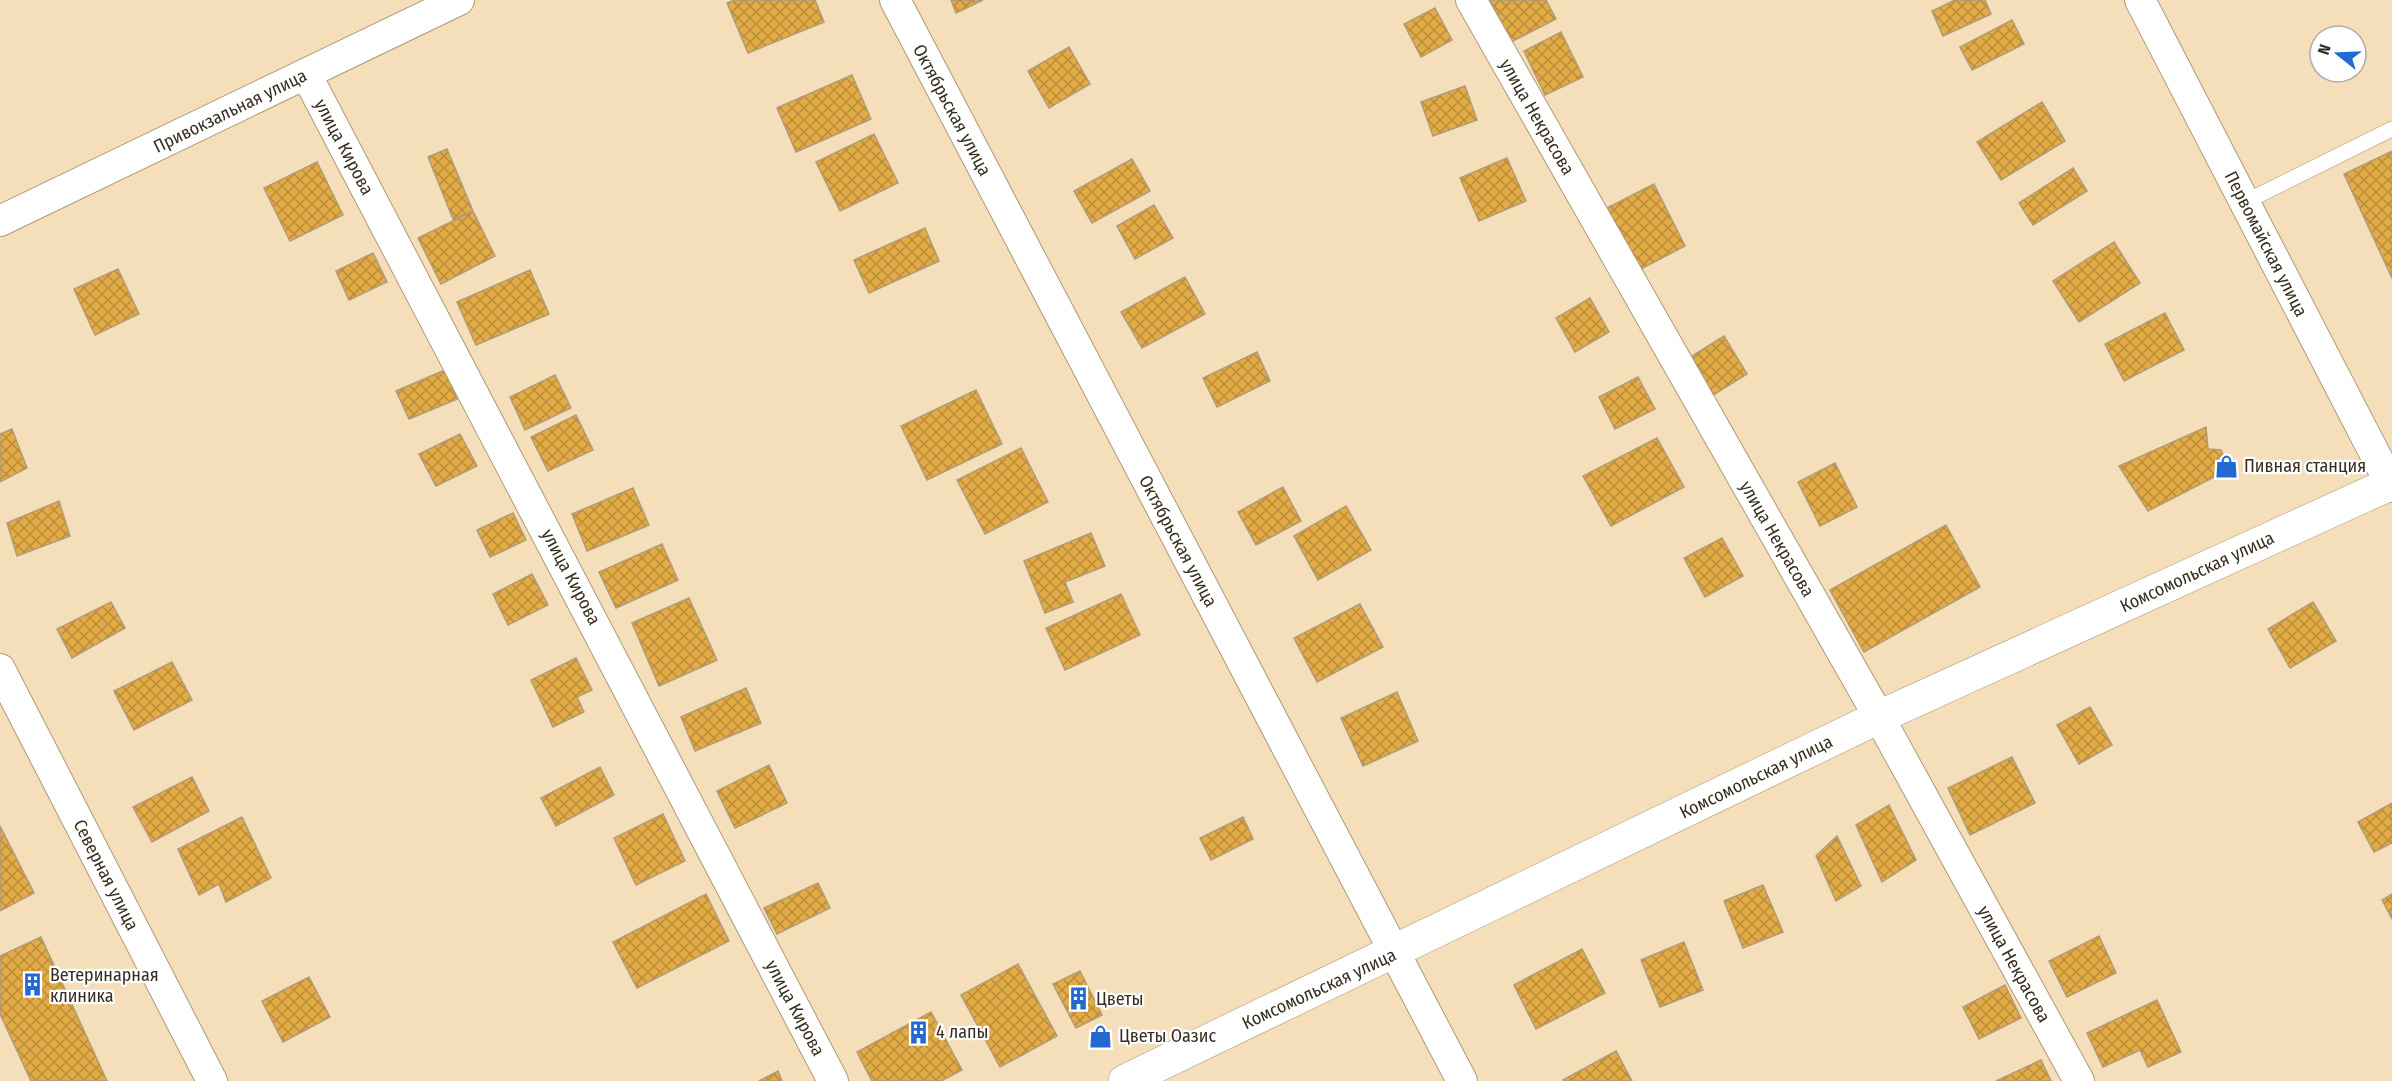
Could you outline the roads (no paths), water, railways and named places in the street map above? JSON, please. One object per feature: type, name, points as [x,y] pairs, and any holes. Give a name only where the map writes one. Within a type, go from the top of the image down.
[{"type":"street","name":"Привокзальная улица","points":[[0,221],[459,0]]},
{"type":"street","name":"Октябрьская улица","points":[[895,0],[1462,1081]]},
{"type":"street","name":"улица Некрасова","points":[[1471,0],[1879,717],[2079,1081]]},
{"type":"street","name":"Первомайская улица","points":[[2140,0],[2391,485]]},
{"type":"street","name":"улица Кирова","points":[[306,74],[834,1081]]},
{"type":"street","name":"Комсомольская улица","points":[[1125,1081],[1879,717],[2391,485]]},
{"type":"street","name":"Северная улица","points":[[0,669],[212,1081]]},
{"type":"lane","points":[[2245,202],[2392,129]]},
{"type":"place","name":"Пивная станция","points":[[2226,466]]},
{"type":"place","name":"Ветеринарная клиника","points":[[32,985]]},
{"type":"place","name":"Цветы","points":[[1078,999]]},
{"type":"place","name":"4 лапы","points":[[918,1032]]},
{"type":"place","name":"Цветы Оазис","points":[[1101,1036]]}]
